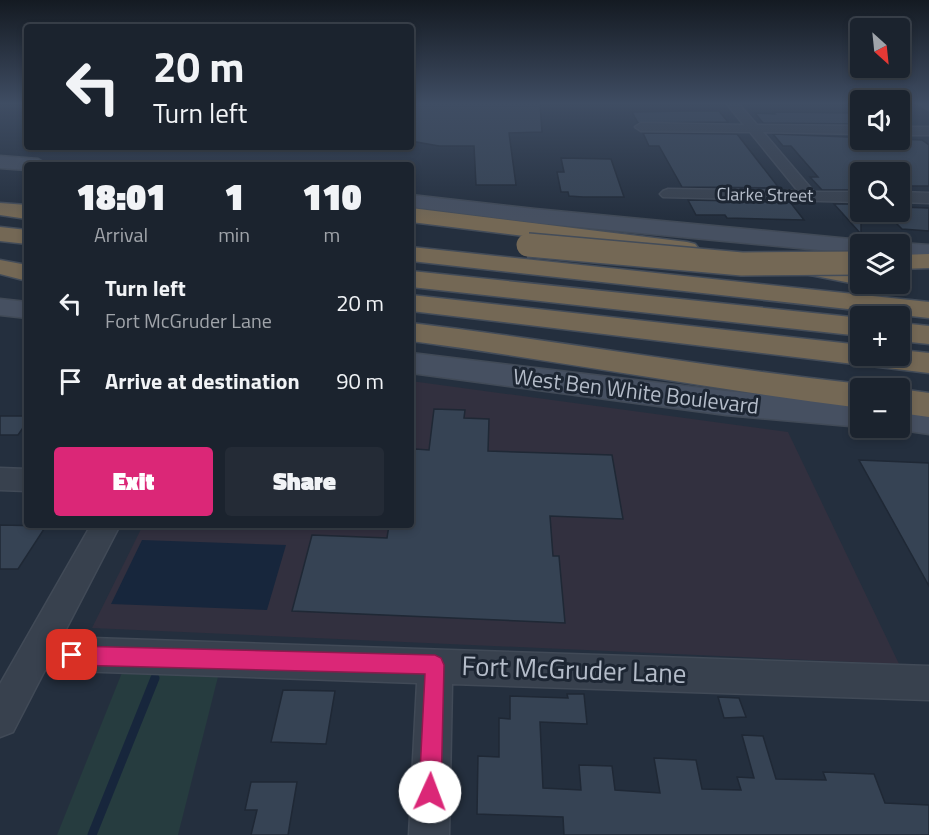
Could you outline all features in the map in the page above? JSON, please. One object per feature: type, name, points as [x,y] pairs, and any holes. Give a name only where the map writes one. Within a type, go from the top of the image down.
[{"type":"highway","points":[[0,193],[24,195]]},
{"type":"highway","points":[[0,209],[24,212]]},
{"type":"highway","points":[[414,215],[719,254],[850,275]]},
{"type":"highway","points":[[414,232],[741,264],[850,263]]},
{"type":"highway","points":[[0,234],[24,237]]},
{"type":"highway","points":[[414,254],[929,309]]},
{"type":"highway","points":[[910,262],[929,261]]},
{"type":"highway","points":[[0,267],[24,272]]},
{"type":"highway","points":[[414,279],[850,326]]},
{"type":"highway","points":[[0,283],[24,283]]},
{"type":"highway","points":[[910,285],[929,288]]},
{"type":"highway","points":[[414,303],[850,355]]},
{"type":"highway","points":[[414,332],[540,348],[784,387],[850,395]]},
{"type":"highway","points":[[910,333],[929,335]]},
{"type":"highway","points":[[910,361],[929,363]]},
{"type":"highway","points":[[910,402],[929,405]]},
{"type":"main road","points":[[0,162],[24,164]]},
{"type":"main road","points":[[414,201],[535,216],[850,246]]},
{"type":"main road","points":[[910,251],[929,252]]},
{"type":"main road","points":[[0,307],[24,310]]},
{"type":"main road","name":"West Ben White Boulevard","points":[[414,363],[726,403],[850,414]]},
{"type":"main road","points":[[910,420],[929,421]]},
{"type":"street","points":[[766,142],[809,195]]},
{"type":"street","name":"Clarke Street","points":[[668,194],[850,196]]},
{"type":"street","points":[[910,197],[929,198]]},
{"type":"street","points":[[0,479],[24,480]]},
{"type":"street","points":[[0,719],[39,653],[104,528]]},
{"type":"street","name":"Fort McGruder Lane","points":[[39,653],[929,683]]},
{"type":"street","points":[[429,835],[435,665]]},
{"type":"shaded area","points":[[414,381],[788,432],[899,664],[92,628],[142,528],[414,528]]},
{"type":"green space","points":[[123,670],[219,673],[178,835],[57,835]]},
{"type":"water","points":[[142,540],[286,545],[267,610],[111,604]]},
{"type":"building","points":[[416,142],[510,142],[516,185],[476,185],[474,146],[439,146]]},
{"type":"building","points":[[647,142],[743,142],[779,188],[682,187],[659,146],[649,146]]},
{"type":"building","points":[[780,142],[850,142],[850,150],[910,150],[910,142],[925,142],[929,145],[929,186],[910,186],[910,162],[850,162],[850,190],[822,190],[810,177],[818,177],[791,146],[783,146]]},
{"type":"building","points":[[561,158],[611,159],[624,197],[569,196],[568,192],[561,192],[557,172],[564,172]]},
{"type":"building","points":[[688,200],[790,202],[804,220],[696,215]]},
{"type":"building","points":[[834,204],[850,204],[850,222]]},
{"type":"building","points":[[910,207],[929,208],[929,231],[902,229],[895,222],[910,222]]},
{"type":"building","points":[[850,222],[861,222],[861,234]]},
{"type":"building","points":[[434,409],[465,410],[464,418],[489,419],[488,451],[612,455],[623,519],[550,516],[553,556],[559,556],[565,623],[292,611],[312,535],[387,538],[389,528],[414,528],[415,449],[429,450]]},
{"type":"building","points":[[0,416],[24,416],[24,426],[18,435],[0,435]]},
{"type":"building","points":[[859,460],[929,463],[929,586]]},
{"type":"building","points":[[0,525],[45,528],[18,569],[0,569]]},
{"type":"building","points":[[283,690],[335,691],[326,744],[271,742]]},
{"type":"building","points":[[567,694],[584,694],[587,724],[540,722],[543,788],[581,790],[579,765],[612,766],[615,790],[660,793],[654,758],[696,760],[702,789],[741,790],[737,777],[754,778],[742,735],[763,736],[776,779],[826,780],[823,772],[874,774],[885,803],[929,805],[929,835],[564,835],[563,817],[477,814],[478,756],[499,757],[499,718],[510,719],[510,696],[568,698]]},
{"type":"building","points":[[718,697],[739,698],[746,717],[724,718]]},
{"type":"building","points":[[251,782],[297,782],[288,835],[251,835],[257,810],[245,810]]},
{"type":"waterway","points":[[92,835],[155,678]]},
{"type":"route","points":[[72,655],[435,665],[430,792]]}]
